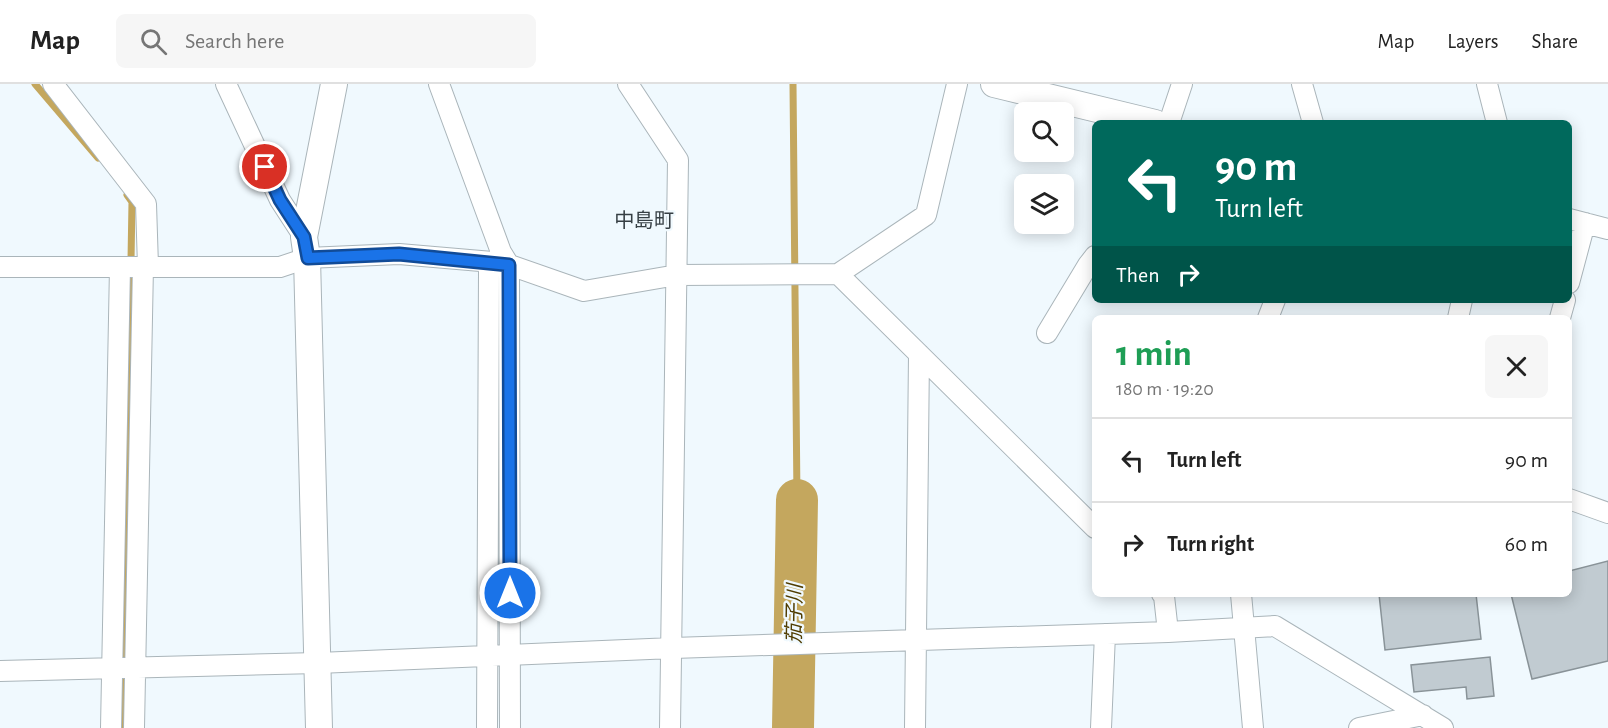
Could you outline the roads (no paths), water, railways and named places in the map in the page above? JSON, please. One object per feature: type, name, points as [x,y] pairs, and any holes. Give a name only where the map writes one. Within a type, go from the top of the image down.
[{"type":"street","points":[[53,84],[146,204],[135,267],[124,669],[111,728]]},
{"type":"street","points":[[226,84],[280,200],[306,247]]},
{"type":"street","points":[[319,728],[306,247],[334,84]]},
{"type":"street","points":[[439,84],[501,252],[498,263],[511,655],[510,728]]},
{"type":"street","points":[[628,84],[678,160],[673,648],[670,728]]},
{"type":"street","points":[[0,267],[280,267],[306,247],[498,263],[584,291],[677,275],[838,274],[926,214],[957,84]]},
{"type":"street","points":[[994,84],[1143,120]]},
{"type":"street","points":[[1170,120],[1182,84]]},
{"type":"street","points":[[1302,84],[1312,120]]},
{"type":"street","points":[[1487,84],[1496,120]]},
{"type":"street","points":[[1572,260],[1577,221],[1608,229]]},
{"type":"street","points":[[1047,333],[1092,260]]},
{"type":"street","points":[[487,728],[489,270],[498,263]]},
{"type":"street","points":[[838,274],[1092,525]]},
{"type":"street","points":[[915,728],[919,354]]},
{"type":"street","points":[[1572,500],[1608,513]]},
{"type":"street","points":[[1162,597],[1168,632]]},
{"type":"street","points":[[1241,597],[1254,728]]},
{"type":"street","points":[[0,671],[318,663],[673,648],[1168,632],[1275,626],[1443,728]]},
{"type":"street","points":[[1101,728],[1105,634]]},
{"type":"street","points":[[124,669],[134,728]]},
{"type":"street","points":[[1359,728],[1424,715]]},
{"type":"waterway","points":[[35,84],[98,158]]},
{"type":"waterway","points":[[793,84],[797,500]]},
{"type":"waterway","points":[[123,728],[132,202],[127,195]]},
{"type":"waterway","name":"茄子川","points":[[793,728],[797,500]]},
{"type":"district","name":"中島町","points":[[644,221]]}]
